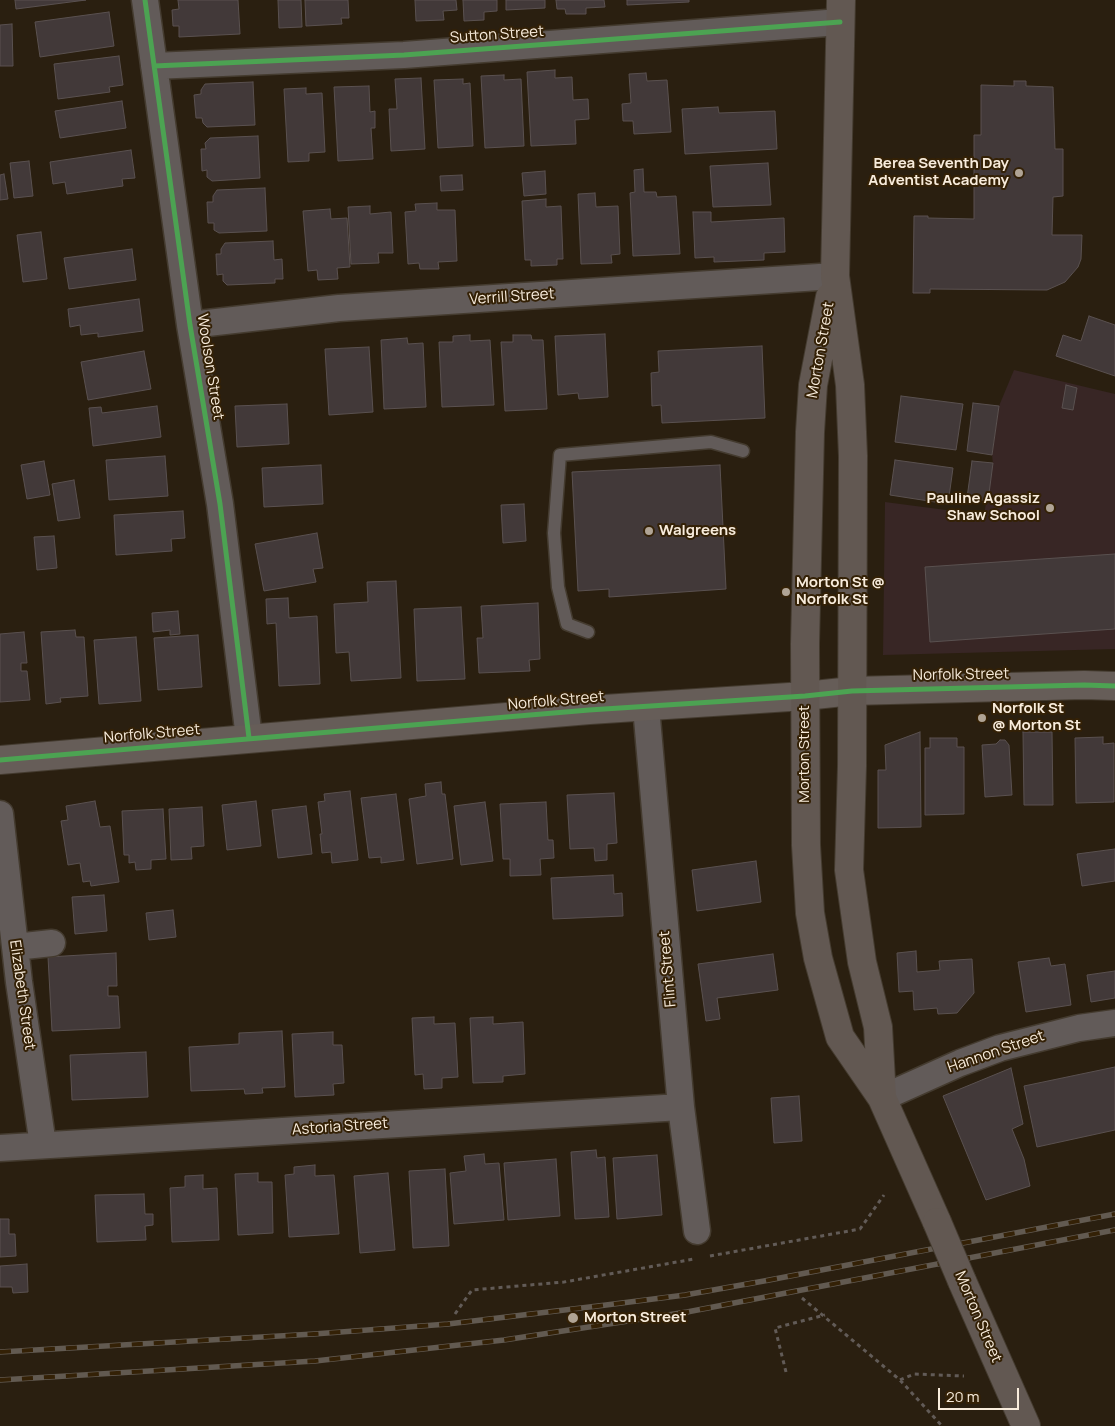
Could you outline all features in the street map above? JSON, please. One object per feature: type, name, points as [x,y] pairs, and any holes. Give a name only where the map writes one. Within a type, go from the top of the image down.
[{"type":"highway","name":"Morton Street","points":[[840,11],[835,276],[850,385],[851,413],[852,690],[850,887],[862,962],[878,1027],[882,1098]]},
{"type":"highway","name":"Morton Street","points":[[835,276],[813,385],[808,498],[805,696],[806,845],[813,932],[840,1037],[882,1098],[1026,1426]]},
{"type":"main road","name":"Norfolk Street","points":[[0,760],[646,706],[805,696],[852,690],[1084,684],[1115,686]]},
{"type":"street","name":"Woolson Street","points":[[145,0],[190,325],[220,504],[249,738]]},
{"type":"street","name":"Sutton Street","points":[[154,66],[404,55],[840,11]]},
{"type":"street","name":"Verrill Street","points":[[190,325],[339,308],[835,276]]},
{"type":"street","name":"Flint Street","points":[[646,706],[681,1107],[697,1231]]},
{"type":"street","name":"Elizabeth Street","points":[[0,814],[15,947],[43,1145]]},
{"type":"street","points":[[15,947],[52,942]]},
{"type":"street","name":"Hannon Street","points":[[882,1098],[952,1066],[1000,1048],[1070,1030],[1115,1023]]},
{"type":"street","name":"Astoria Street","points":[[0,1148],[681,1107]]},
{"type":"lane","points":[[588,632],[567,624],[558,587],[554,533],[560,455],[710,442],[743,451]]},
{"type":"path","points":[[707,1256],[860,1229],[884,1195]]},
{"type":"path","points":[[455,1314],[472,1290],[564,1282],[697,1258]]},
{"type":"path","points":[[802,1298],[825,1315],[900,1380],[942,1426]]},
{"type":"path","points":[[786,1372],[775,1328],[825,1315]]},
{"type":"path","points":[[900,1380],[914,1374],[964,1376]]},
{"type":"shaded area","name":"Pauline Agassiz Shaw School","points":[[1014,370],[1115,394],[1115,649],[883,655],[885,502],[984,515],[993,464],[992,455],[999,406]]},
{"type":"building","points":[[15,0],[86,0],[16,9]]},
{"type":"building","points":[[178,0],[238,0],[240,34],[179,37],[179,26],[173,26],[172,10],[179,9]]},
{"type":"building","points":[[278,0],[301,0],[302,27],[279,28]]},
{"type":"building","points":[[305,0],[348,0],[349,18],[341,18],[342,24],[306,26]]},
{"type":"building","points":[[415,0],[456,0],[457,10],[443,11],[444,20],[416,21]]},
{"type":"building","points":[[463,0],[497,0],[497,11],[484,12],[484,20],[464,21]]},
{"type":"building","points":[[506,0],[545,0],[545,8],[506,10]]},
{"type":"building","points":[[556,0],[604,0],[605,7],[586,8],[586,14],[566,14],[565,9],[557,9]]},
{"type":"building","points":[[627,0],[689,0],[689,2],[627,5]]},
{"type":"building","points":[[109,12],[114,46],[40,57],[35,22]]},
{"type":"building","points":[[12,24],[13,66],[0,66],[0,25]]},
{"type":"building","points":[[119,56],[123,85],[109,87],[110,92],[58,99],[54,64]]},
{"type":"building","points":[[555,70],[555,78],[572,77],[573,100],[588,99],[589,119],[575,120],[576,144],[531,146],[527,72]]},
{"type":"building","points":[[646,73],[647,81],[667,80],[671,132],[634,134],[633,121],[623,121],[622,104],[631,103],[629,74]]},
{"type":"building","points":[[504,75],[504,80],[521,79],[524,146],[485,148],[481,76]]},
{"type":"building","points":[[421,78],[425,149],[391,151],[389,109],[397,109],[395,79]]},
{"type":"building","points":[[463,79],[463,84],[470,83],[473,146],[438,148],[434,80]]},
{"type":"building","name":"Berea Seventh Day Adventist Academy","points":[[1014,81],[1026,81],[1026,86],[1053,87],[1055,149],[1063,149],[1063,196],[1053,197],[1052,235],[1082,235],[1081,259],[1078,267],[1065,282],[1047,290],[930,289],[930,293],[913,293],[914,216],[974,219],[974,135],[981,135],[981,85],[1014,86]]},
{"type":"building","points":[[253,82],[255,125],[207,127],[203,123],[202,118],[196,118],[194,95],[201,94],[205,84]]},
{"type":"building","points":[[369,86],[370,112],[375,111],[375,128],[371,128],[373,159],[338,161],[334,87]]},
{"type":"building","points":[[306,88],[306,94],[322,93],[325,152],[309,153],[309,161],[288,162],[284,89]]},
{"type":"building","points":[[122,101],[126,128],[60,138],[55,111]]},
{"type":"building","points":[[718,107],[719,113],[775,111],[777,149],[685,154],[682,109]]},
{"type":"building","points":[[258,136],[260,178],[212,181],[207,177],[207,170],[202,171],[201,149],[206,149],[205,143],[210,138]]},
{"type":"building","points":[[131,150],[135,178],[122,179],[123,186],[67,194],[65,182],[53,184],[50,162]]},
{"type":"building","points":[[29,161],[33,196],[14,198],[10,163]]},
{"type":"building","points":[[768,163],[771,205],[713,207],[710,166]]},
{"type":"building","points":[[643,169],[644,192],[656,192],[657,197],[676,196],[680,254],[633,256],[630,193],[635,192],[634,170]]},
{"type":"building","points":[[545,171],[546,194],[524,196],[522,173]]},
{"type":"building","points":[[4,174],[8,199],[0,200],[0,175]]},
{"type":"building","points":[[462,175],[463,190],[441,191],[440,176]]},
{"type":"building","points":[[265,188],[267,231],[219,233],[214,230],[214,223],[208,223],[207,202],[213,202],[213,196],[217,190]]},
{"type":"building","points":[[595,193],[596,207],[618,206],[620,254],[611,255],[612,263],[581,264],[578,194]]},
{"type":"building","points":[[546,199],[546,207],[561,206],[563,259],[557,259],[557,265],[531,266],[531,260],[525,260],[522,201]]},
{"type":"building","points":[[437,203],[437,210],[455,210],[457,261],[438,262],[439,269],[420,269],[419,263],[408,264],[405,212],[416,211],[415,204]]},
{"type":"building","points":[[370,206],[370,214],[391,212],[393,253],[378,253],[379,263],[351,264],[348,207]]},
{"type":"building","points":[[330,209],[331,219],[347,218],[350,267],[337,268],[338,279],[318,280],[317,270],[308,271],[303,211]]},
{"type":"building","points":[[693,212],[711,212],[711,222],[784,218],[785,252],[764,253],[764,260],[714,262],[714,257],[695,258]]},
{"type":"building","points":[[41,232],[47,279],[23,282],[17,235]]},
{"type":"building","points":[[273,241],[274,260],[282,259],[283,279],[275,279],[275,283],[227,285],[223,281],[223,274],[217,275],[216,254],[221,254],[221,249],[225,243]]},
{"type":"building","points":[[132,249],[136,280],[69,289],[64,258]]},
{"type":"building","points":[[139,299],[143,331],[98,337],[98,333],[81,335],[80,325],[70,327],[68,309]]},
{"type":"building","points":[[1089,316],[1115,325],[1115,376],[1056,356],[1063,335],[1081,341]]},
{"type":"building","points":[[605,334],[608,397],[579,399],[578,393],[558,395],[555,336]]},
{"type":"building","points":[[470,335],[470,341],[490,340],[494,405],[442,407],[439,342],[453,342],[453,336]]},
{"type":"building","points":[[513,335],[531,335],[532,340],[543,340],[547,409],[505,411],[501,342],[513,342]]},
{"type":"building","points":[[407,338],[408,344],[423,343],[426,407],[384,409],[381,340]]},
{"type":"building","points":[[762,346],[765,418],[662,423],[661,405],[652,406],[651,373],[659,372],[658,351]]},
{"type":"building","points":[[369,347],[373,412],[329,415],[325,349]]},
{"type":"building","points":[[144,351],[151,389],[88,400],[81,362]]},
{"type":"building","points":[[1066,385],[1077,388],[1073,410],[1062,408]]},
{"type":"building","points":[[901,396],[963,404],[956,450],[895,442]]},
{"type":"building","points":[[973,403],[999,406],[992,455],[967,451]]},
{"type":"building","points":[[287,404],[289,444],[237,447],[235,406]]},
{"type":"building","points":[[157,406],[161,437],[93,446],[89,408],[101,407],[102,413]]},
{"type":"building","points":[[165,456],[168,496],[109,500],[106,460]]},
{"type":"building","points":[[895,460],[953,468],[948,504],[890,495]]},
{"type":"building","points":[[44,461],[50,495],[27,499],[21,465]]},
{"type":"building","points":[[972,461],[993,463],[988,501],[967,498]]},
{"type":"building","points":[[321,465],[323,504],[264,507],[262,468]]},
{"type":"building","name":"Walgreens","points":[[720,465],[726,589],[609,597],[609,589],[578,591],[572,472]]},
{"type":"building","points":[[74,480],[80,518],[58,521],[52,484]]},
{"type":"building","points":[[524,504],[526,541],[503,543],[501,505]]},
{"type":"building","points":[[183,511],[185,538],[171,539],[172,551],[116,555],[114,515]]},
{"type":"building","points":[[317,533],[323,568],[313,569],[316,582],[264,591],[255,544]]},
{"type":"building","points":[[54,536],[57,568],[37,570],[34,537]]},
{"type":"building","points":[[1115,554],[1115,629],[930,642],[925,567]]},
{"type":"building","points":[[396,581],[401,678],[351,681],[349,652],[336,653],[334,604],[368,602],[367,582]]},
{"type":"building","points":[[288,598],[289,618],[317,616],[320,684],[279,686],[276,623],[267,624],[266,599]]},
{"type":"building","points":[[538,603],[540,659],[529,660],[530,671],[479,673],[477,638],[483,638],[481,606]]},
{"type":"building","points":[[461,607],[465,679],[417,681],[414,609]]},
{"type":"building","points":[[178,611],[180,634],[170,635],[170,630],[153,632],[152,613]]},
{"type":"building","points":[[75,630],[76,637],[84,637],[88,696],[60,698],[61,702],[46,704],[41,632]]},
{"type":"building","points":[[24,632],[27,663],[21,663],[21,671],[27,671],[30,700],[0,702],[0,634]]},
{"type":"building","points":[[198,635],[202,687],[158,690],[154,638]]},
{"type":"building","points":[[136,637],[141,701],[99,704],[94,640]]},
{"type":"building","points":[[920,732],[921,827],[878,828],[878,770],[886,770],[885,745]]},
{"type":"building","points":[[1023,732],[1052,732],[1053,805],[1024,805]]},
{"type":"building","points":[[1103,737],[1103,744],[1114,743],[1114,802],[1076,803],[1075,738]]},
{"type":"building","points":[[930,738],[957,738],[957,747],[964,747],[964,814],[925,815],[925,748],[930,748]]},
{"type":"building","points":[[1000,740],[1005,740],[1009,745],[1012,795],[985,797],[982,745],[996,744]]},
{"type":"building","points":[[441,782],[442,794],[445,794],[453,859],[417,864],[409,799],[426,796],[425,784]]},
{"type":"building","points":[[350,791],[358,860],[332,863],[331,852],[322,853],[318,802],[325,801],[324,794]]},
{"type":"building","points":[[614,793],[617,843],[607,844],[607,860],[595,861],[594,848],[570,849],[567,795]]},
{"type":"building","points":[[396,794],[404,860],[381,863],[381,857],[369,858],[361,798]]},
{"type":"building","points":[[95,801],[100,827],[110,826],[119,882],[91,886],[90,881],[83,882],[80,863],[68,865],[61,821],[68,820],[66,806]]},
{"type":"building","points":[[256,801],[261,846],[227,850],[222,805]]},
{"type":"building","points":[[485,802],[493,861],[461,865],[454,806]]},
{"type":"building","points":[[546,802],[548,840],[553,840],[554,858],[540,859],[541,875],[510,876],[510,859],[503,859],[500,804]]},
{"type":"building","points":[[306,806],[312,854],[278,858],[272,810]]},
{"type":"building","points":[[202,807],[204,846],[191,847],[192,859],[171,860],[169,809]]},
{"type":"building","points":[[163,809],[166,859],[151,860],[151,869],[136,870],[135,862],[129,863],[129,855],[124,855],[122,811]]},
{"type":"building","points":[[1115,849],[1115,881],[1082,886],[1077,854]]},
{"type":"building","points":[[756,861],[761,902],[697,911],[692,870]]},
{"type":"building","points":[[613,875],[614,894],[622,893],[623,916],[553,919],[551,878]]},
{"type":"building","points":[[104,895],[107,931],[75,934],[72,897]]},
{"type":"building","points":[[173,910],[176,937],[149,940],[146,913]]},
{"type":"building","points":[[916,951],[917,972],[940,970],[939,961],[972,959],[974,993],[957,1013],[938,1014],[937,1008],[914,1010],[913,991],[899,992],[897,953]]},
{"type":"building","points":[[116,953],[117,986],[108,986],[108,996],[118,996],[120,1028],[52,1031],[48,957]]},
{"type":"building","points":[[773,954],[778,990],[717,998],[720,1019],[706,1021],[698,964]]},
{"type":"building","points":[[1049,958],[1051,966],[1065,964],[1071,1005],[1026,1012],[1018,962]]},
{"type":"building","points":[[1115,971],[1115,998],[1091,1002],[1087,975]]},
{"type":"building","points":[[434,1017],[434,1024],[455,1023],[458,1077],[442,1078],[442,1088],[424,1089],[423,1074],[415,1075],[412,1018]]},
{"type":"building","points":[[493,1017],[493,1024],[523,1022],[525,1074],[503,1076],[503,1082],[473,1083],[470,1018]]},
{"type":"building","points":[[282,1031],[285,1087],[262,1088],[263,1093],[245,1094],[244,1089],[191,1091],[189,1047],[239,1044],[239,1033]]},
{"type":"building","points":[[333,1032],[333,1045],[342,1045],[344,1083],[333,1084],[334,1095],[295,1097],[292,1034]]},
{"type":"building","points":[[146,1052],[148,1097],[72,1100],[70,1055]]},
{"type":"building","points":[[1115,1067],[1115,1130],[1037,1147],[1024,1086]]},
{"type":"building","points":[[1011,1068],[1023,1124],[1012,1129],[1024,1159],[1030,1186],[986,1200],[943,1096]]},
{"type":"building","points":[[799,1096],[802,1141],[774,1143],[771,1098]]},
{"type":"building","points":[[596,1150],[597,1158],[605,1157],[609,1217],[575,1219],[571,1152]]},
{"type":"building","points":[[484,1154],[485,1164],[499,1163],[504,1220],[454,1224],[450,1173],[466,1171],[464,1156]]},
{"type":"building","points":[[657,1155],[662,1215],[617,1219],[613,1158]]},
{"type":"building","points":[[556,1159],[560,1216],[508,1220],[504,1163]]},
{"type":"building","points":[[315,1165],[315,1176],[334,1175],[339,1234],[289,1237],[285,1175],[294,1174],[294,1167]]},
{"type":"building","points":[[445,1169],[449,1246],[413,1248],[409,1171]]},
{"type":"building","points":[[258,1173],[258,1182],[272,1182],[273,1233],[238,1235],[235,1174]]},
{"type":"building","points":[[388,1173],[395,1250],[360,1253],[354,1176]]},
{"type":"building","points":[[203,1175],[203,1189],[217,1188],[219,1240],[172,1242],[170,1188],[185,1187],[185,1176]]},
{"type":"building","points":[[144,1194],[145,1214],[153,1214],[153,1225],[145,1226],[146,1240],[97,1242],[95,1195]]},
{"type":"building","points":[[0,1219],[9,1219],[9,1234],[15,1234],[16,1256],[0,1257]]},
{"type":"building","points":[[27,1264],[28,1292],[13,1293],[12,1287],[0,1287],[0,1266]]},
{"type":"railway","points":[[0,1352],[314,1334],[448,1324],[606,1305],[685,1295],[764,1281],[1115,1214]]},
{"type":"railway","points":[[0,1380],[315,1361],[504,1340],[687,1312],[1115,1230]]},
{"type":"cycle path","points":[[145,0],[190,325],[220,504],[249,738]]},
{"type":"cycle path","points":[[154,66],[404,55],[840,22]]},
{"type":"cycle path","points":[[0,760],[589,710],[805,696],[852,691],[1084,685],[1115,686]]},
{"type":"place","name":"Berea Seventh Day Adventist Academy","points":[[1019,173]]},
{"type":"place","name":"Pauline Agassiz Shaw School","points":[[1050,508]]},
{"type":"place","name":"Walgreens","points":[[649,531]]},
{"type":"place","name":"Morton St @ Norfolk St","points":[[786,592]]},
{"type":"place","name":"Norfolk St @ Morton St","points":[[982,718]]},
{"type":"place","name":"Morton Street","points":[[573,1318]]}]
